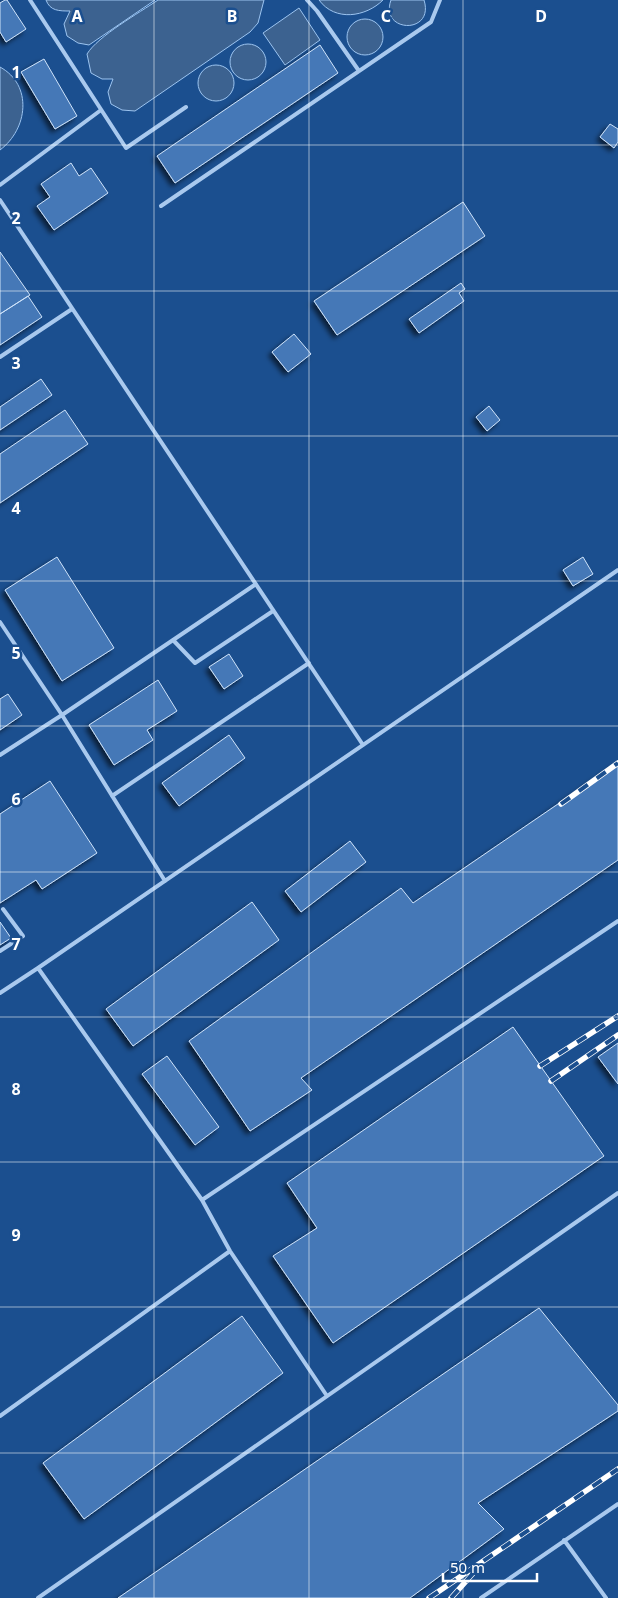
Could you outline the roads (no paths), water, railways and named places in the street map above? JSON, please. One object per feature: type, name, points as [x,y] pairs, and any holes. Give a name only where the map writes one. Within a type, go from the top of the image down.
[{"type":"lane","points":[[30,0],[126,148],[186,107]]},
{"type":"lane","points":[[307,0],[360,71]]},
{"type":"lane","points":[[162,206],[431,22],[440,0]]},
{"type":"lane","points":[[0,185],[101,110]]},
{"type":"lane","points":[[0,200],[363,745]]},
{"type":"lane","points":[[0,357],[72,309]]},
{"type":"lane","points":[[0,993],[618,570]]},
{"type":"lane","points":[[0,755],[256,584]]},
{"type":"lane","points":[[173,640],[195,663],[273,611]]},
{"type":"lane","points":[[0,622],[62,715],[165,881]]},
{"type":"lane","points":[[112,796],[309,663]]},
{"type":"lane","points":[[0,951],[23,936],[3,909]]},
{"type":"lane","points":[[202,1200],[618,921]]},
{"type":"lane","points":[[38,968],[202,1200],[230,1250],[327,1396]]},
{"type":"lane","points":[[38,1598],[618,1193]]},
{"type":"lane","points":[[0,1416],[230,1250]]},
{"type":"lane","points":[[481,1598],[618,1504]]},
{"type":"lane","points":[[564,1540],[606,1598]]},
{"type":"water","points":[[46,0],[155,0],[89,45],[78,43],[67,36],[64,24],[70,11],[52,8]]},
{"type":"water","points":[[158,0],[264,0],[258,23],[250,32],[135,111],[122,110],[111,104],[108,92],[113,79],[102,79],[91,73],[87,54],[109,32]]},
{"type":"water","points":[[319,0],[383,0],[368,10],[351,15],[333,12]]},
{"type":"water","points":[[391,0],[424,0],[425,11],[422,19],[415,24],[407,26],[399,24],[393,19],[389,11]]},
{"type":"water","points":[[299,8],[320,40],[285,65],[263,33]]},
{"type":"water","points":[[365,19],[372,20],[378,24],[382,30],[382,44],[378,50],[372,54],[365,55],[358,54],[352,50],[348,44],[347,37],[348,30],[352,24],[358,20]]},
{"type":"water","points":[[248,44],[255,45],[261,49],[265,55],[265,69],[261,75],[255,79],[248,80],[241,79],[235,75],[231,69],[230,62],[231,55],[235,49],[241,45]]},
{"type":"water","points":[[216,65],[223,66],[229,70],[233,76],[233,90],[229,96],[223,100],[216,101],[209,100],[203,96],[199,90],[198,83],[199,76],[203,70],[209,66]]},
{"type":"water","points":[[0,67],[11,75],[18,85],[23,107],[16,131],[0,150]]},
{"type":"railway","points":[[561,804],[618,763]]},
{"type":"railway","points":[[540,1066],[618,1016]]},
{"type":"railway","points":[[551,1081],[618,1035]]},
{"type":"railway","points":[[429,1598],[618,1469]]},
{"type":"railway","points":[[451,1598],[476,1570]]}]
